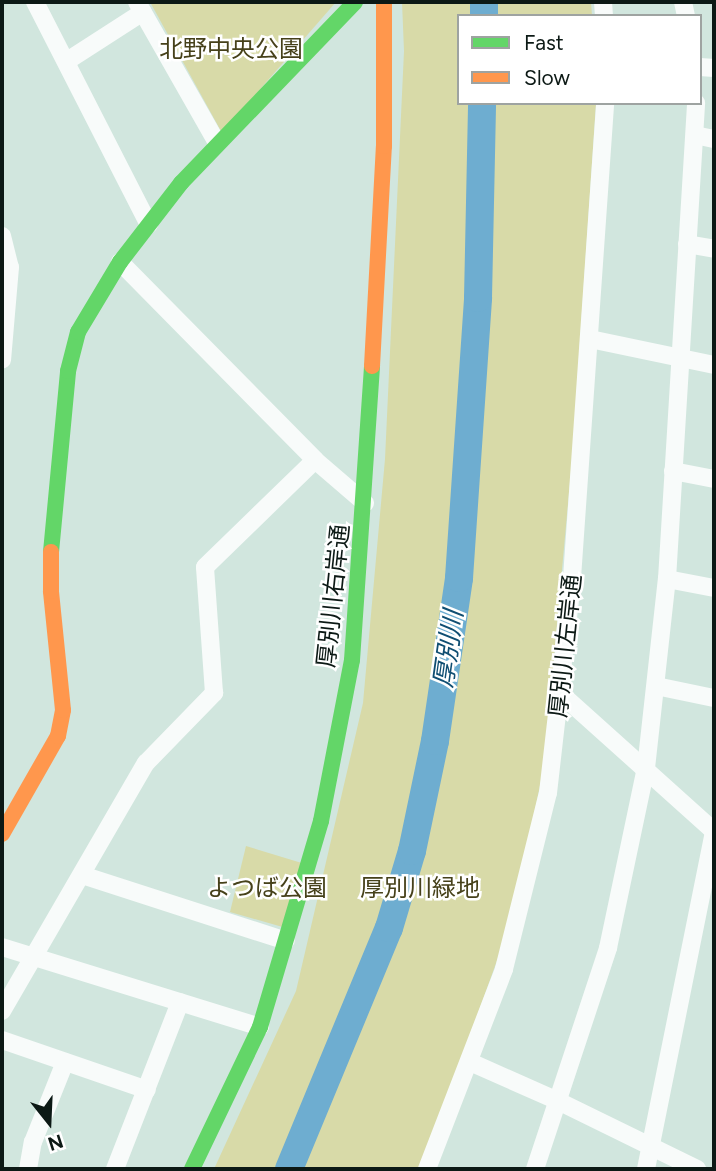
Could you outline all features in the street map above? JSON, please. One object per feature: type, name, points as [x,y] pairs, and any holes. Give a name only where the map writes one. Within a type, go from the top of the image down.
[{"type":"street","points":[[35,2],[149,225]]},
{"type":"street","points":[[2,834],[58,737],[63,710],[51,591],[51,546],[68,371],[78,332],[120,262],[217,143],[355,2]]},
{"type":"street","name":"厚別川右岸通","points":[[192,1169],[260,1027],[321,821],[352,660],[365,503],[384,146],[384,3]]},
{"type":"street","points":[[67,61],[140,7],[217,143]]},
{"type":"street","name":"厚別川左岸通","points":[[427,1169],[504,969],[531,871],[548,793],[571,592],[604,105]]},
{"type":"street","points":[[536,1169],[608,948],[646,768],[667,579],[696,105]]},
{"type":"street","points":[[695,135],[714,139]]},
{"type":"street","points":[[2,236],[10,267],[4,312],[2,360]]},
{"type":"street","points":[[687,244],[714,249]]},
{"type":"street","points":[[120,262],[315,460],[365,503]]},
{"type":"street","points":[[590,339],[714,365]]},
{"type":"street","points":[[2,1011],[146,763],[214,693],[205,567],[315,460]]},
{"type":"street","points":[[673,471],[714,479]]},
{"type":"street","points":[[667,579],[714,588]]},
{"type":"street","points":[[656,686],[714,698]]},
{"type":"street","points":[[560,693],[714,831],[646,1169]]},
{"type":"street","points":[[82,875],[286,941]]},
{"type":"street","points":[[2,947],[260,1027]]},
{"type":"street","points":[[115,1169],[180,1002]]},
{"type":"street","points":[[2,1040],[147,1090]]},
{"type":"street","points":[[28,1169],[33,1142],[65,1062]]},
{"type":"street","points":[[470,1062],[558,1101],[697,1169]]},
{"type":"green space","name":"北野中央公園","points":[[150,2],[336,2],[222,133]]},
{"type":"green space","name":"厚別川緑地","points":[[402,2],[591,2],[592,14],[457,14],[457,105],[596,105],[572,460],[544,766],[513,916],[422,1169],[214,1169],[296,991],[363,703],[385,459],[404,51]]},
{"type":"green space","name":"よつば公園","points":[[246,846],[305,864],[286,928],[230,912]]},
{"type":"waterway","name":"厚別川","points":[[484,2],[484,14]]},
{"type":"waterway","name":"厚別川","points":[[289,1169],[389,928],[412,851],[435,741],[459,578],[478,298],[482,105]]},
{"type":"traffic: fast","points":[[51,552],[68,371],[78,332],[120,262],[181,183],[355,2]]},
{"type":"traffic: fast","points":[[192,1169],[260,1027],[321,821],[352,660],[372,366]]},
{"type":"traffic: slow","points":[[372,366],[384,146],[384,2]]},
{"type":"traffic: slow","points":[[2,834],[58,736],[63,710],[51,591],[51,552]]}]
